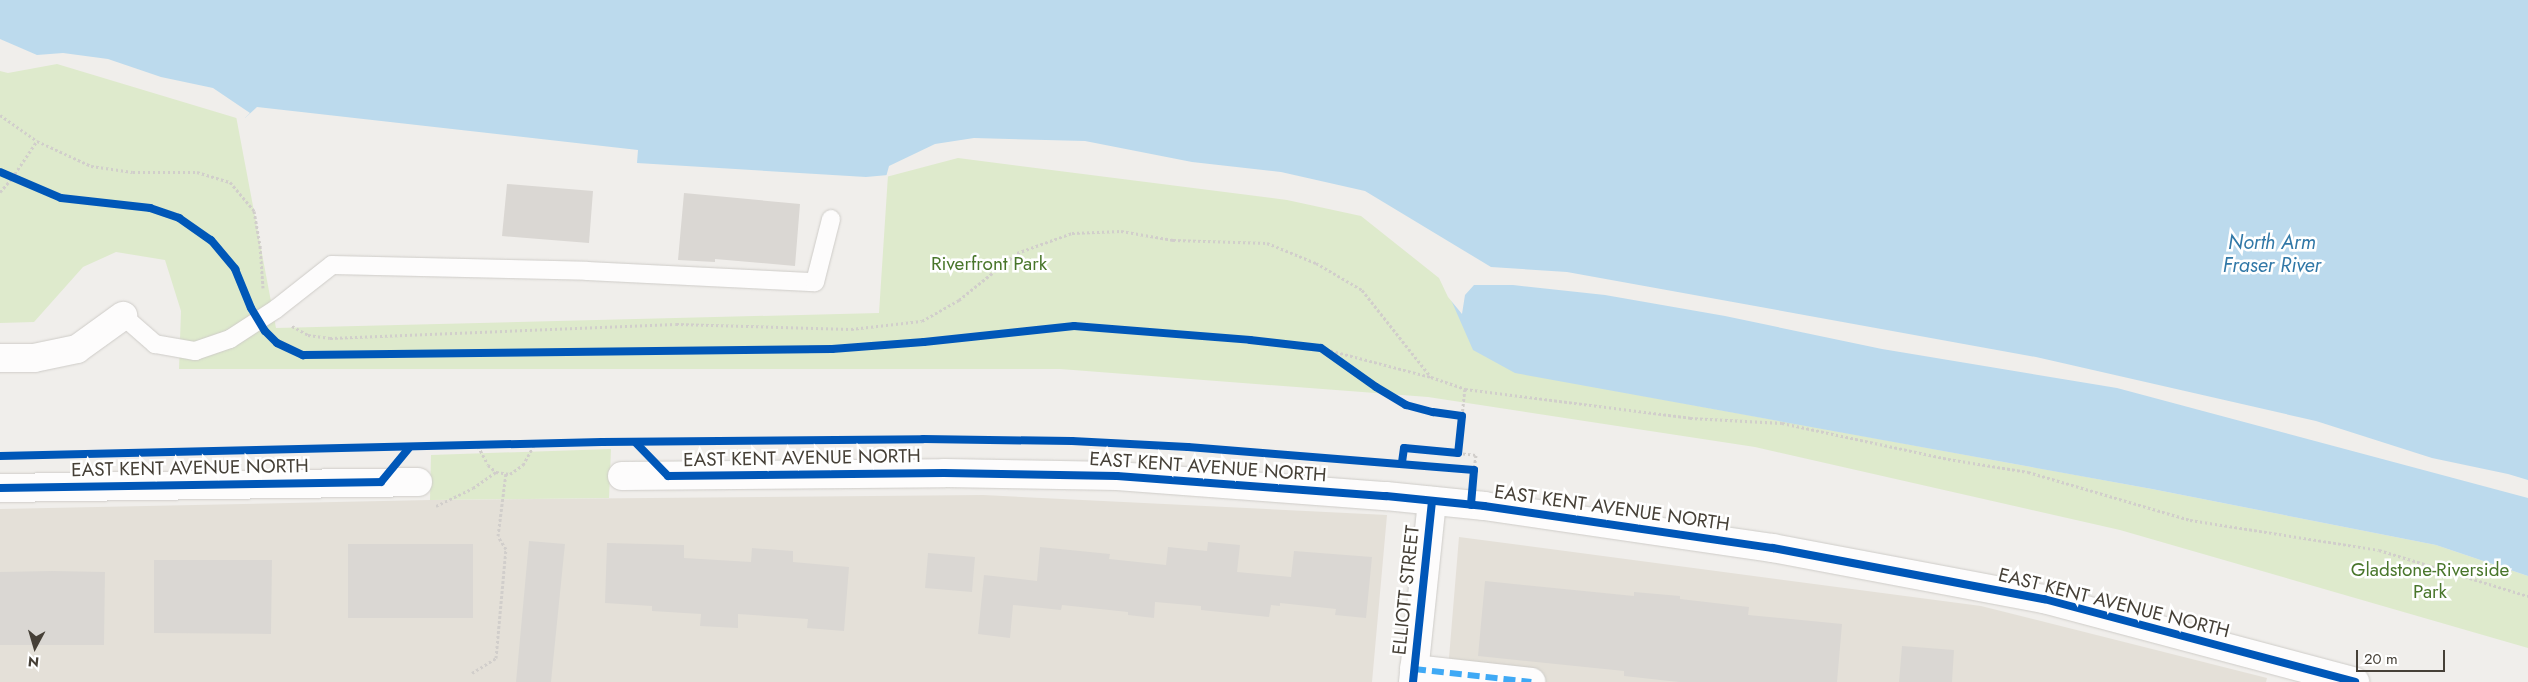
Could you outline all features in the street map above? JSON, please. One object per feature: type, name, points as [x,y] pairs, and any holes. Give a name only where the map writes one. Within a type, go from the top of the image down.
[{"type":"street","points":[[0,358],[34,358],[77,349],[123,316]]},
{"type":"street","name":"EAST KENT AVENUE NORTH","points":[[622,476],[1046,474],[1117,476],[1471,505],[1773,548],[2044,599],[2296,673],[2355,682]]},
{"type":"street","name":"EAST KENT AVENUE NORTH","points":[[0,488],[418,482]]},
{"type":"street","name":"ELLIOTT STREET","points":[[1414,676],[1432,501]]},
{"type":"street","points":[[1414,676],[1532,682]]},
{"type":"lane","points":[[123,316],[155,344],[195,351],[230,339],[276,309],[332,265],[587,271],[815,282],[830,219]]},
{"type":"path","points":[[0,115],[37,141],[91,166],[133,172],[197,172],[230,182],[254,211],[260,246],[263,291],[289,325],[308,335],[330,338],[676,324],[851,329],[922,321],[959,300],[1018,253],[1072,233],[1121,231],[1173,240],[1267,243],[1316,263],[1362,290],[1431,377]]},
{"type":"path","points":[[0,192],[9,177],[37,141]]},
{"type":"path","points":[[9,177],[20,181]]},
{"type":"path","points":[[1312,347],[1431,377],[1465,389],[1690,418],[1782,423],[1948,459],[2028,472],[2190,520],[2379,550],[2528,596]]},
{"type":"path","points":[[1321,348],[1342,363]]},
{"type":"path","points":[[1460,426],[1465,389]]},
{"type":"path","points":[[1452,414],[1462,416]]},
{"type":"path","points":[[525,445],[544,444]]},
{"type":"path","points":[[1458,453],[1459,444]]},
{"type":"path","points":[[478,446],[488,465],[496,472],[510,474],[523,465],[534,445]]},
{"type":"path","points":[[468,446],[487,446]]},
{"type":"path","points":[[1449,452],[1476,455],[1471,505]]},
{"type":"path","points":[[1465,469],[1474,470]]},
{"type":"path","points":[[472,673],[496,658],[506,549],[498,536],[506,474]]},
{"type":"shaded area","points":[[983,495],[1387,515],[1372,682],[0,682],[0,509],[430,500]]},
{"type":"shaded area","points":[[1459,537],[1981,606],[2267,678],[2266,682],[1447,682]]},
{"type":"green space","name":"Riverfront Park","points":[[57,61],[236,116],[276,328],[879,313],[888,175],[958,155],[1287,197],[1363,213],[2473,546],[1567,382],[2152,489],[2436,545],[2528,576],[2528,648],[2120,530],[1755,447],[1428,397],[1060,369],[179,369],[181,311],[165,260],[116,252],[83,267],[34,322],[0,323],[0,68]]},
{"type":"green space","points":[[611,449],[609,498],[430,500],[431,455]]},
{"type":"water","name":"North Arm Fraser River","points":[[0,0],[2528,0],[2528,576],[2436,545],[2152,489],[1515,373],[1473,350],[1441,277],[1363,213],[1287,197],[958,155],[888,175],[866,177],[637,163],[638,150],[257,107],[245,118],[58,61],[0,68]]},
{"type":"pier","points":[[0,39],[37,55],[63,53],[108,59],[161,77],[213,88],[250,113],[243,120],[57,64],[8,73],[0,71]]},
{"type":"pier","points":[[974,138],[1085,141],[1192,162],[1281,172],[1365,191],[1491,267],[1567,272],[2036,357],[2316,421],[2432,458],[2508,474],[2528,480],[2528,498],[2117,388],[1882,349],[1725,316],[1605,295],[1513,285],[1474,285],[1465,295],[1462,314],[1448,297],[1439,278],[1361,216],[1287,200],[958,158],[886,177],[889,166],[935,144]]},
{"type":"building","points":[[507,184],[593,191],[589,243],[502,236]]},
{"type":"building","points":[[684,193],[800,204],[795,266],[715,259],[715,262],[678,260]]},
{"type":"building","points":[[529,541],[565,544],[551,682],[516,682]]},
{"type":"building","points":[[1208,542],[1240,545],[1237,572],[1291,577],[1294,551],[1372,557],[1366,618],[1335,615],[1336,609],[1280,603],[1280,606],[1271,605],[1269,617],[1201,610],[1201,606],[1155,602],[1154,618],[1128,615],[1128,612],[1062,605],[1061,610],[1013,605],[1010,638],[978,634],[984,575],[1037,581],[1040,547],[1110,554],[1109,559],[1166,565],[1168,547],[1207,551]]},
{"type":"building","points":[[607,543],[684,545],[684,558],[751,562],[752,548],[793,551],[793,562],[849,567],[844,631],[807,628],[808,619],[738,614],[738,628],[700,626],[701,614],[652,611],[652,606],[605,603]]},
{"type":"building","points":[[348,544],[473,544],[473,618],[348,618]]},
{"type":"building","points":[[928,553],[975,557],[972,592],[925,588]]},
{"type":"building","points":[[154,560],[272,560],[271,634],[154,633]]},
{"type":"building","points":[[0,572],[105,572],[104,645],[0,645]]},
{"type":"building","points":[[1485,581],[1634,596],[1634,592],[1680,596],[1680,599],[1749,607],[1748,615],[1842,624],[1837,682],[1679,682],[1624,676],[1624,671],[1478,656]]},
{"type":"building","points":[[1902,646],[1954,650],[1952,682],[1899,682]]},
{"type":"marked path","points":[[1414,669],[1531,682]]},
{"type":"cycle path","points":[[0,172],[61,198],[150,208],[179,218],[211,240],[235,269],[251,308],[265,331],[277,343],[303,355],[832,349],[924,342],[1074,326],[1250,340],[1321,348],[1376,387],[1406,405],[1433,412],[1462,416],[1458,453],[1404,448],[1402,463]]},
{"type":"cycle path","points":[[0,456],[602,442],[923,439],[1072,441],[1188,447],[1474,470],[1471,505]]},
{"type":"cycle path","points":[[636,443],[668,476],[944,473],[1117,476],[1386,496],[1484,506],[1773,548],[2044,599],[2355,682]]},
{"type":"cycle path","points":[[0,488],[381,482],[409,448]]},
{"type":"cycle path","points":[[1413,682],[1432,501]]},
{"type":"park label","name":"Gladstone-Riverside Park","points":[[2430,581]]}]
